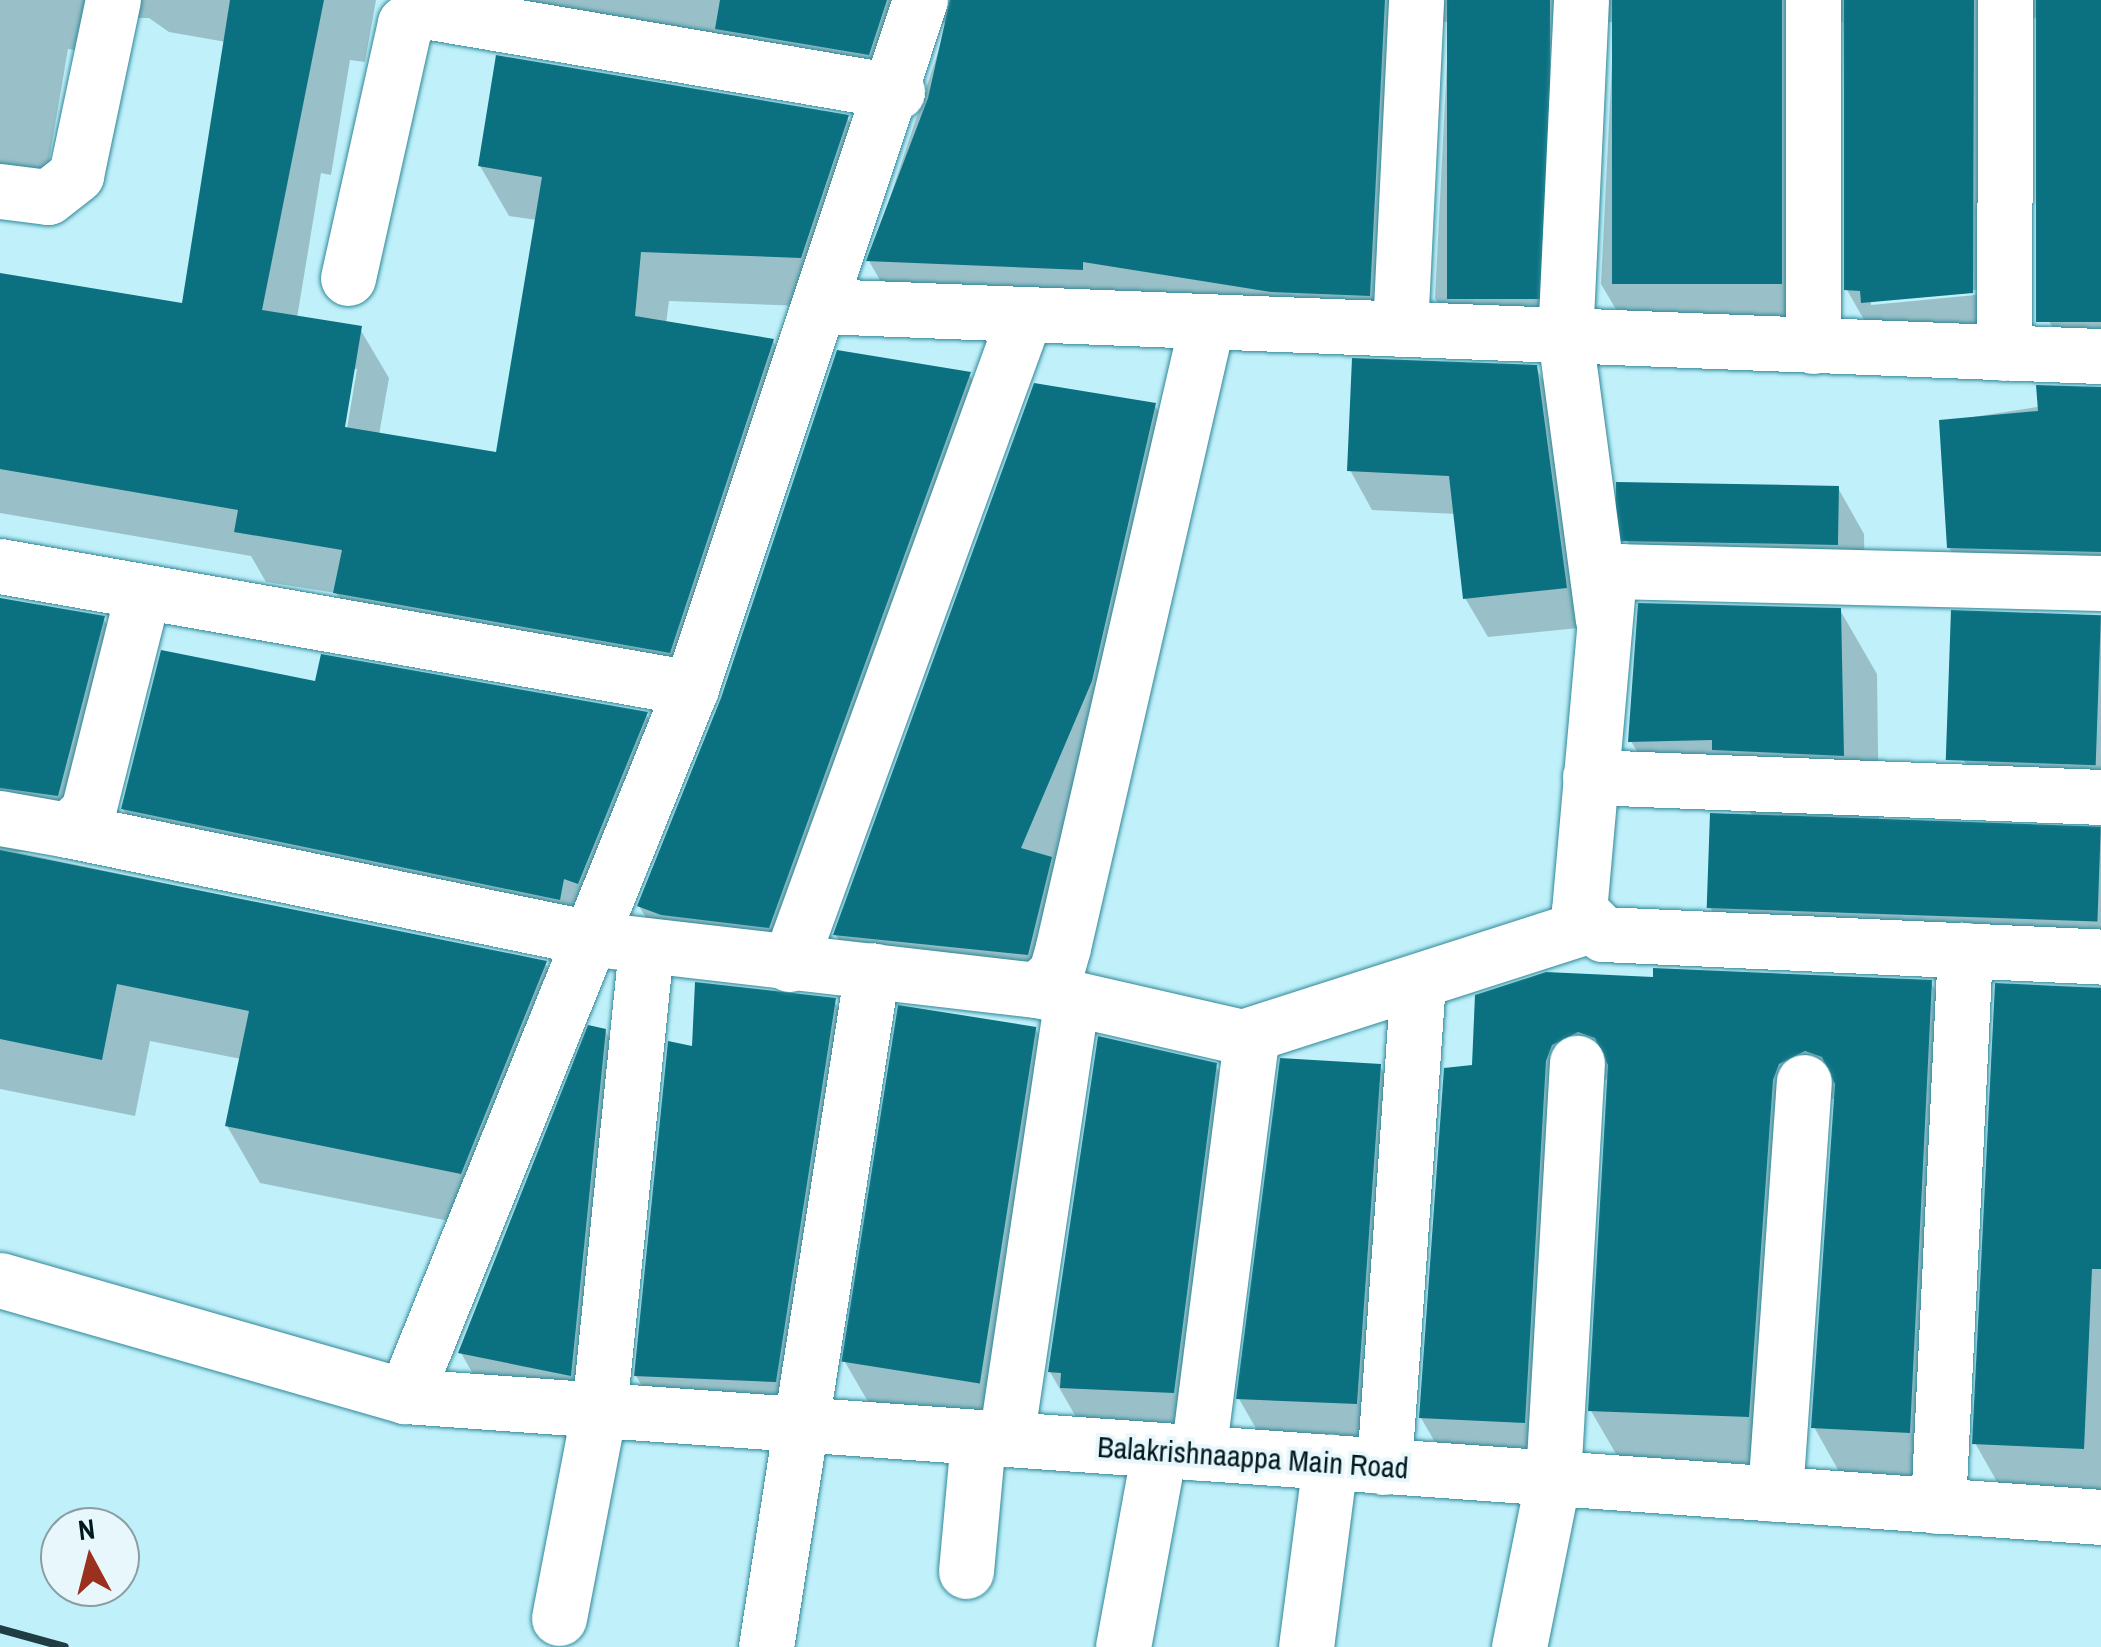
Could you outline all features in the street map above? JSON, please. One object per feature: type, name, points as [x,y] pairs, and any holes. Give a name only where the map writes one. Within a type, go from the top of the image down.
[{"type":"street","points":[[0,191],[48,198],[76,175],[113,0]]},
{"type":"street","points":[[406,1396],[620,942],[691,688],[897,92],[920,0]]},
{"type":"street","points":[[1400,329],[1416,0]]},
{"type":"street","points":[[1581,0],[1565,336],[1604,626]]},
{"type":"street","points":[[1813,0],[1813,346]]},
{"type":"street","points":[[2004,353],[2005,0]]},
{"type":"street","points":[[348,278],[405,23],[425,10],[897,92]]},
{"type":"street","points":[[820,306],[2101,356]]},
{"type":"street","points":[[788,964],[1024,315]]},
{"type":"street","points":[[966,1571],[992,1439],[1056,972],[1207,322]]},
{"type":"street","points":[[0,566],[691,688]]},
{"type":"street","points":[[2101,583],[1622,572],[1608,586],[1579,910],[1587,926],[1603,934],[2101,957]]},
{"type":"street","points":[[68,830],[88,811],[143,592]]},
{"type":"street","points":[[1590,777],[2101,797]]},
{"type":"street","points":[[0,818],[620,942],[1055,994],[1242,1037],[1418,985],[1587,926]]},
{"type":"street","points":[[559,1618],[599,1410],[620,942]]},
{"type":"street","points":[[1938,1506],[1964,950]]},
{"type":"street","points":[[766,1647],[806,1424],[872,970]]},
{"type":"street","points":[[1384,1467],[1418,985]]},
{"type":"street","points":[[1122,1647],[1179,1451],[1254,1069],[1242,1037]]},
{"type":"street","points":[[1520,1647],[1553,1478],[1578,1062]]},
{"type":"street","points":[[1774,1494],[1804,1082]]},
{"type":"street","name":"Balakrishnaappa Main Road","points":[[0,1280],[406,1396],[2101,1517]]},
{"type":"street","points":[[1306,1647],[1330,1462]]},
{"type":"building","points":[[230,0],[324,0],[262,310],[362,326],[345,427],[496,452],[542,177],[478,166],[496,55],[849,115],[801,258],[641,252],[635,316],[774,339],[670,653],[333,593],[342,550],[234,532],[238,510],[0,469],[0,273],[182,303]]},
{"type":"building","points":[[720,0],[887,0],[869,55],[715,29]]},
{"type":"building","points":[[950,0],[1385,0],[1370,296],[1271,292],[1083,262],[1083,270],[866,261],[928,98]]},
{"type":"building","points":[[1447,0],[1550,0],[1550,299],[1447,299]]},
{"type":"building","points":[[1612,0],[1782,0],[1782,284],[1612,284]]},
{"type":"building","points":[[1844,0],[1974,0],[1973,293],[1861,303],[1860,291],[1844,290]]},
{"type":"building","points":[[2036,0],[2101,0],[2101,322],[2036,322]]},
{"type":"building","points":[[837,350],[971,372],[769,928],[661,915],[637,906],[721,698]]},
{"type":"building","points":[[1352,358],[1537,365],[1567,588],[1463,599],[1449,476],[1347,471]]},
{"type":"building","points":[[1034,383],[1156,403],[1092,681],[1021,848],[1052,857],[1028,955],[833,935]]},
{"type":"building","points":[[2036,385],[2101,387],[2101,552],[1947,548],[1939,420],[2038,411]]},
{"type":"building","points":[[1616,482],[1839,486],[1838,545],[1615,541]]},
{"type":"building","points":[[0,598],[105,616],[58,796],[0,788]]},
{"type":"building","points":[[1638,603],[1841,608],[1844,756],[1712,750],[1712,740],[1628,742]]},
{"type":"building","points":[[1951,610],[2101,615],[2096,765],[1946,760]]},
{"type":"building","points":[[161,650],[315,681],[321,654],[648,712],[578,884],[564,879],[560,900],[121,809]]},
{"type":"building","points":[[1710,813],[2101,827],[2097,922],[1707,908]]},
{"type":"building","points":[[0,850],[547,961],[461,1174],[225,1126],[249,1011],[117,984],[102,1060],[0,1039]]},
{"type":"building","points":[[1653,968],[1932,980],[1910,1433],[1811,1428],[1835,1084],[1822,1057],[1805,1051],[1779,1064],[1773,1080],[1749,1417],[1588,1411],[1608,1065],[1595,1038],[1578,1032],[1552,1045],[1546,1061],[1525,1423],[1419,1418],[1444,1068],[1472,1065],[1475,995],[1546,972],[1653,977]]},
{"type":"building","points":[[695,982],[836,998],[776,1382],[634,1376],[668,1041],[692,1046]]},
{"type":"building","points":[[1995,983],[2101,988],[2101,1269],[2092,1269],[2084,1449],[1972,1444]]},
{"type":"building","points":[[898,1005],[1036,1027],[980,1383],[842,1362]]},
{"type":"building","points":[[588,1025],[606,1029],[571,1376],[458,1353]]},
{"type":"building","points":[[1098,1036],[1217,1063],[1174,1393],[1060,1388],[1061,1373],[1048,1372]]},
{"type":"building","points":[[1280,1058],[1381,1064],[1357,1404],[1236,1399]]},
{"type":"railway","points":[[0,1629],[65,1647]]}]
